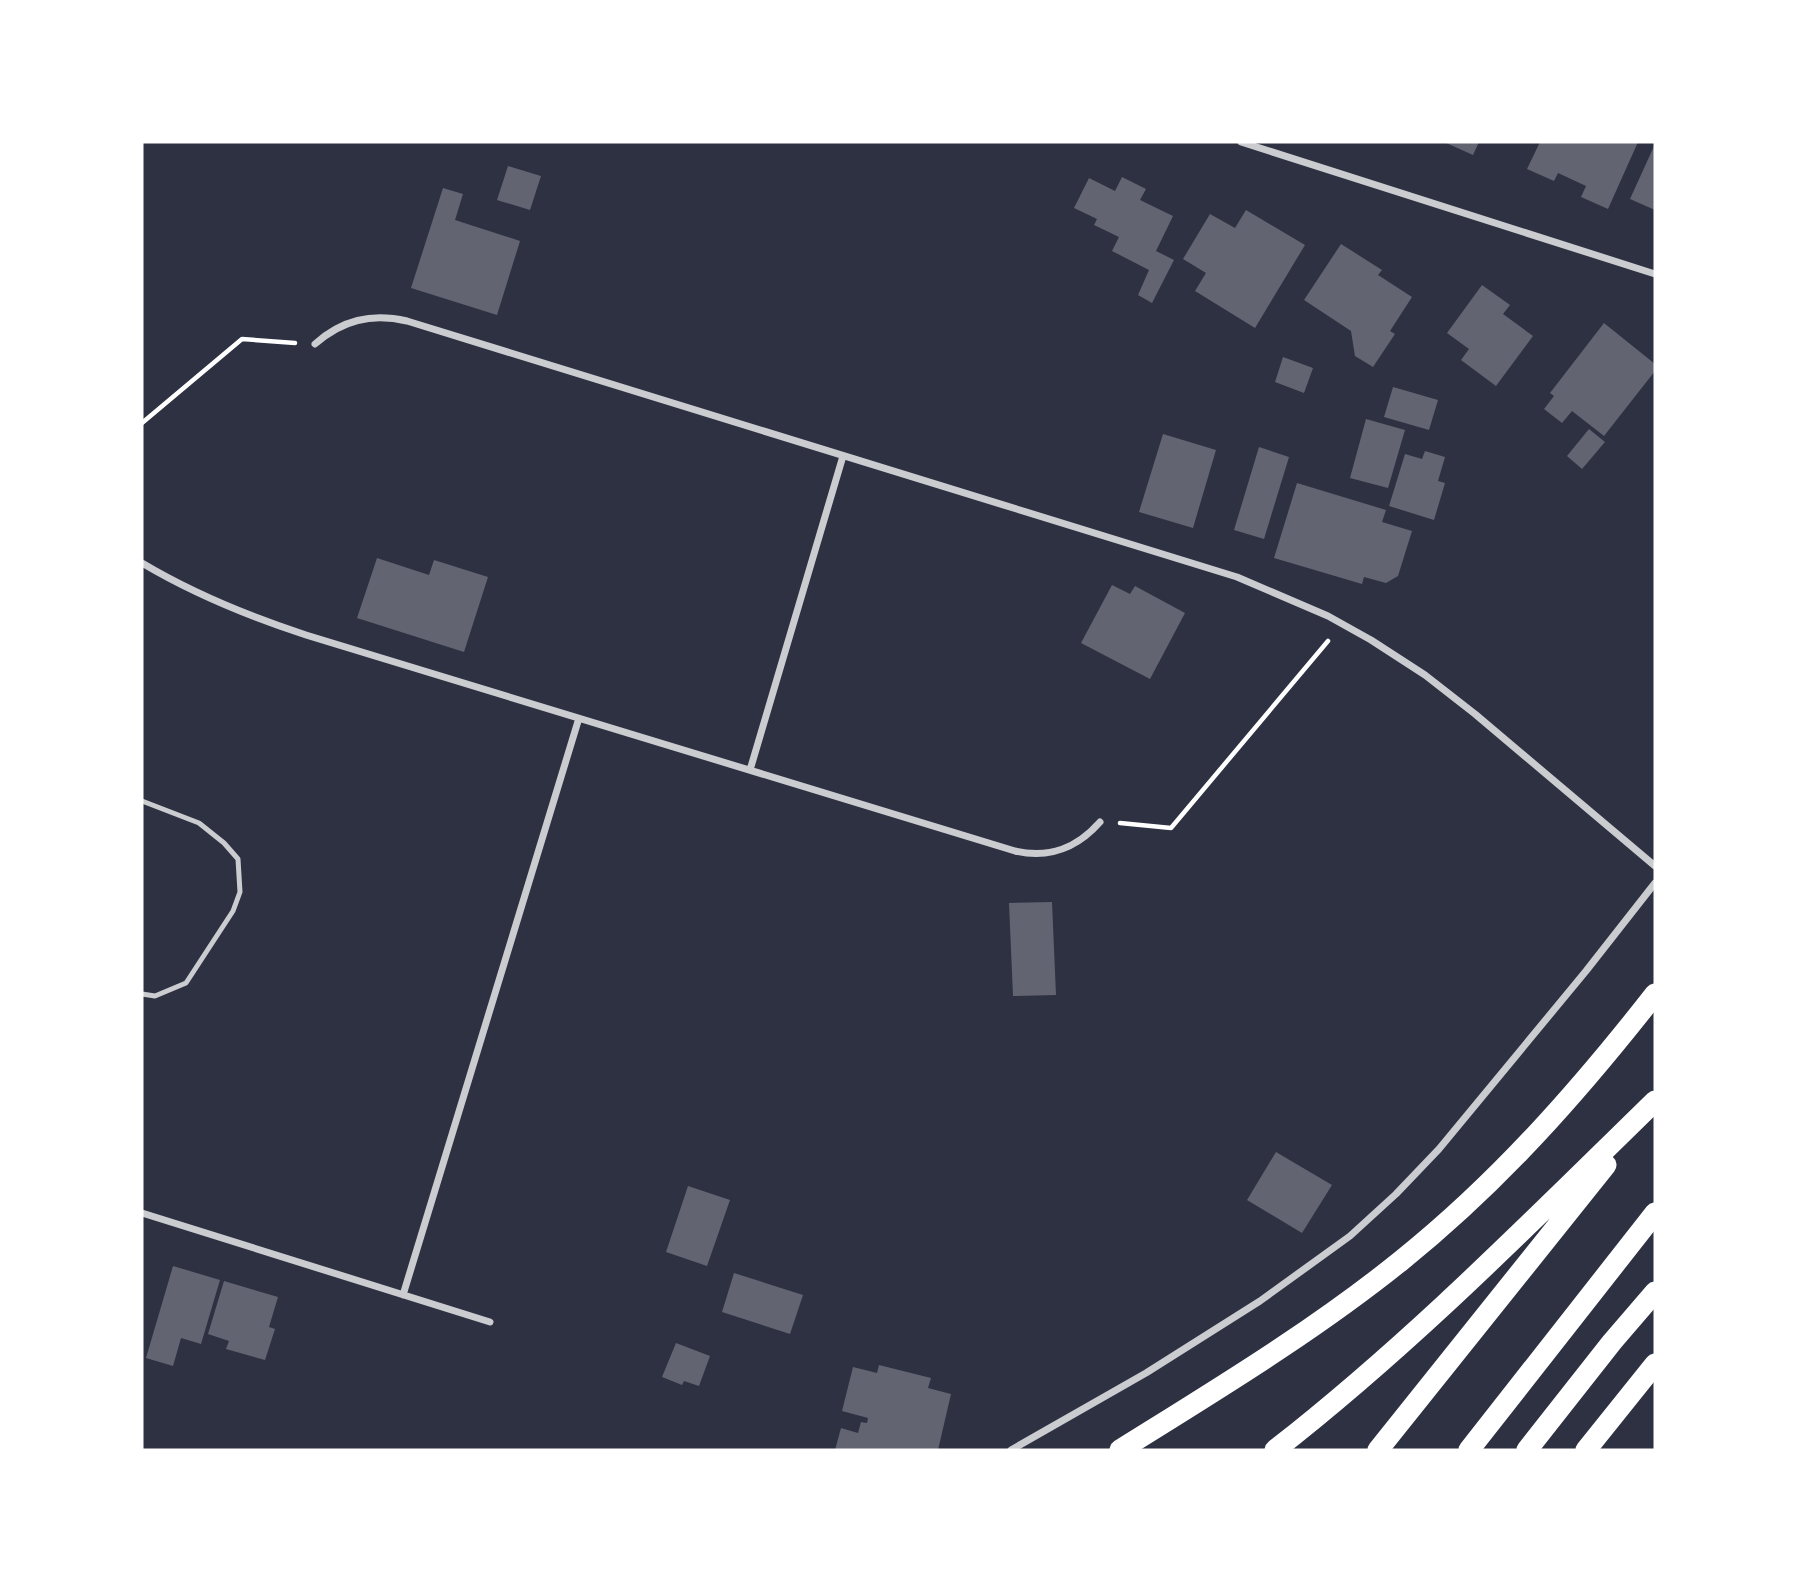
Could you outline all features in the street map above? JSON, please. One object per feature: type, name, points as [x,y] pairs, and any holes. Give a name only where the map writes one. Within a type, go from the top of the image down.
[{"type":"highway","points":[[1120,1450],[1294,1339],[1423,1242],[1504,1169],[1561,1110],[1655,994]]},
{"type":"highway","points":[[1275,1450],[1344,1395],[1419,1329],[1655,1102]]},
{"type":"highway","points":[[1378,1450],[1655,1102]]},
{"type":"highway","points":[[1469,1450],[1655,1213]]},
{"type":"highway","points":[[1527,1450],[1655,1292]]},
{"type":"highway","points":[[1586,1450],[1655,1364]]},
{"type":"street","points":[[1241,142],[1655,274]]},
{"type":"street","points":[[315,344],[327,333],[357,319],[390,317],[1237,577],[1283,595],[1342,624],[1425,675],[1655,866]]},
{"type":"street","points":[[750,770],[843,456]]},
{"type":"street","points":[[142,563],[210,599],[258,619],[1029,854],[1057,852],[1073,845],[1088,835],[1100,822]]},
{"type":"street","points":[[403,1295],[579,718]]},
{"type":"street","points":[[1011,1450],[1135,1380],[1260,1301],[1350,1236],[1396,1194],[1439,1149],[1655,883]]},
{"type":"street","points":[[142,1213],[490,1322]]},
{"type":"lane","points":[[142,801],[199,823],[224,843],[237,859],[240,892],[233,911],[186,983],[155,996],[142,994]]},
{"type":"path","points":[[142,423],[242,339],[315,344]]},
{"type":"path","points":[[1100,822],[1171,828],[1342,624]]},
{"type":"building","points":[[1444,142],[1479,142],[1473,155]]},
{"type":"building","points":[[1540,142],[1638,142],[1608,209],[1581,197],[1586,186],[1558,173],[1554,181],[1527,169]]},
{"type":"building","points":[[1655,144],[1655,210],[1630,199]]},
{"type":"building","points":[[508,166],[541,176],[530,210],[497,200]]},
{"type":"building","points":[[1122,177],[1146,189],[1140,200],[1173,216],[1156,251],[1174,260],[1152,303],[1138,295],[1149,270],[1112,251],[1119,237],[1094,225],[1097,219],[1074,208],[1089,178],[1115,191]]},
{"type":"building","points":[[443,188],[463,194],[455,220],[520,241],[497,315],[411,288]]},
{"type":"building","points":[[1246,210],[1305,245],[1255,328],[1195,291],[1206,273],[1183,259],[1210,214],[1235,228]]},
{"type":"building","points":[[1341,244],[1382,270],[1378,275],[1412,297],[1390,331],[1395,334],[1373,367],[1355,356],[1351,331],[1304,300]]},
{"type":"building","points":[[1482,285],[1510,305],[1503,314],[1533,336],[1496,386],[1461,360],[1469,349],[1447,333]]},
{"type":"building","points":[[1604,323],[1655,364],[1655,371],[1604,436],[1572,411],[1562,423],[1544,409],[1554,396],[1550,393]]},
{"type":"building","points":[[1283,357],[1313,368],[1304,393],[1275,382]]},
{"type":"building","points":[[1393,387],[1438,400],[1429,430],[1384,417]]},
{"type":"building","points":[[1366,419],[1405,430],[1388,488],[1350,478]]},
{"type":"building","points":[[1589,429],[1605,442],[1582,469],[1567,456]]},
{"type":"building","points":[[1163,434],[1216,450],[1193,528],[1139,512]]},
{"type":"building","points":[[1259,447],[1289,457],[1264,539],[1234,530]]},
{"type":"building","points":[[1425,451],[1445,457],[1438,481],[1445,483],[1434,520],[1389,506],[1405,454],[1422,459]]},
{"type":"building","points":[[1297,483],[1386,510],[1382,522],[1412,531],[1398,576],[1386,583],[1364,577],[1362,584],[1274,558]]},
{"type":"building","points":[[377,558],[429,575],[434,560],[488,577],[464,652],[357,618]]},
{"type":"building","points":[[1112,585],[1130,594],[1135,586],[1185,613],[1150,679],[1081,643]]},
{"type":"building","points":[[1052,902],[1056,995],[1013,996],[1009,903]]},
{"type":"building","points":[[1276,1152],[1332,1185],[1302,1233],[1247,1200]]},
{"type":"building","points":[[688,1186],[730,1200],[707,1266],[666,1252]]},
{"type":"building","points":[[173,1266],[220,1280],[201,1344],[181,1338],[173,1366],[146,1358]]},
{"type":"building","points":[[734,1273],[803,1295],[790,1334],[722,1312]]},
{"type":"building","points":[[224,1281],[278,1297],[269,1327],[275,1329],[265,1360],[226,1349],[229,1341],[208,1334]]},
{"type":"building","points":[[676,1343],[710,1356],[699,1386],[684,1381],[682,1385],[662,1377]]},
{"type":"building","points":[[879,1365],[931,1378],[928,1388],[951,1394],[938,1450],[835,1450],[841,1428],[858,1433],[861,1422],[867,1423],[868,1418],[842,1411],[853,1367],[877,1373]]}]
